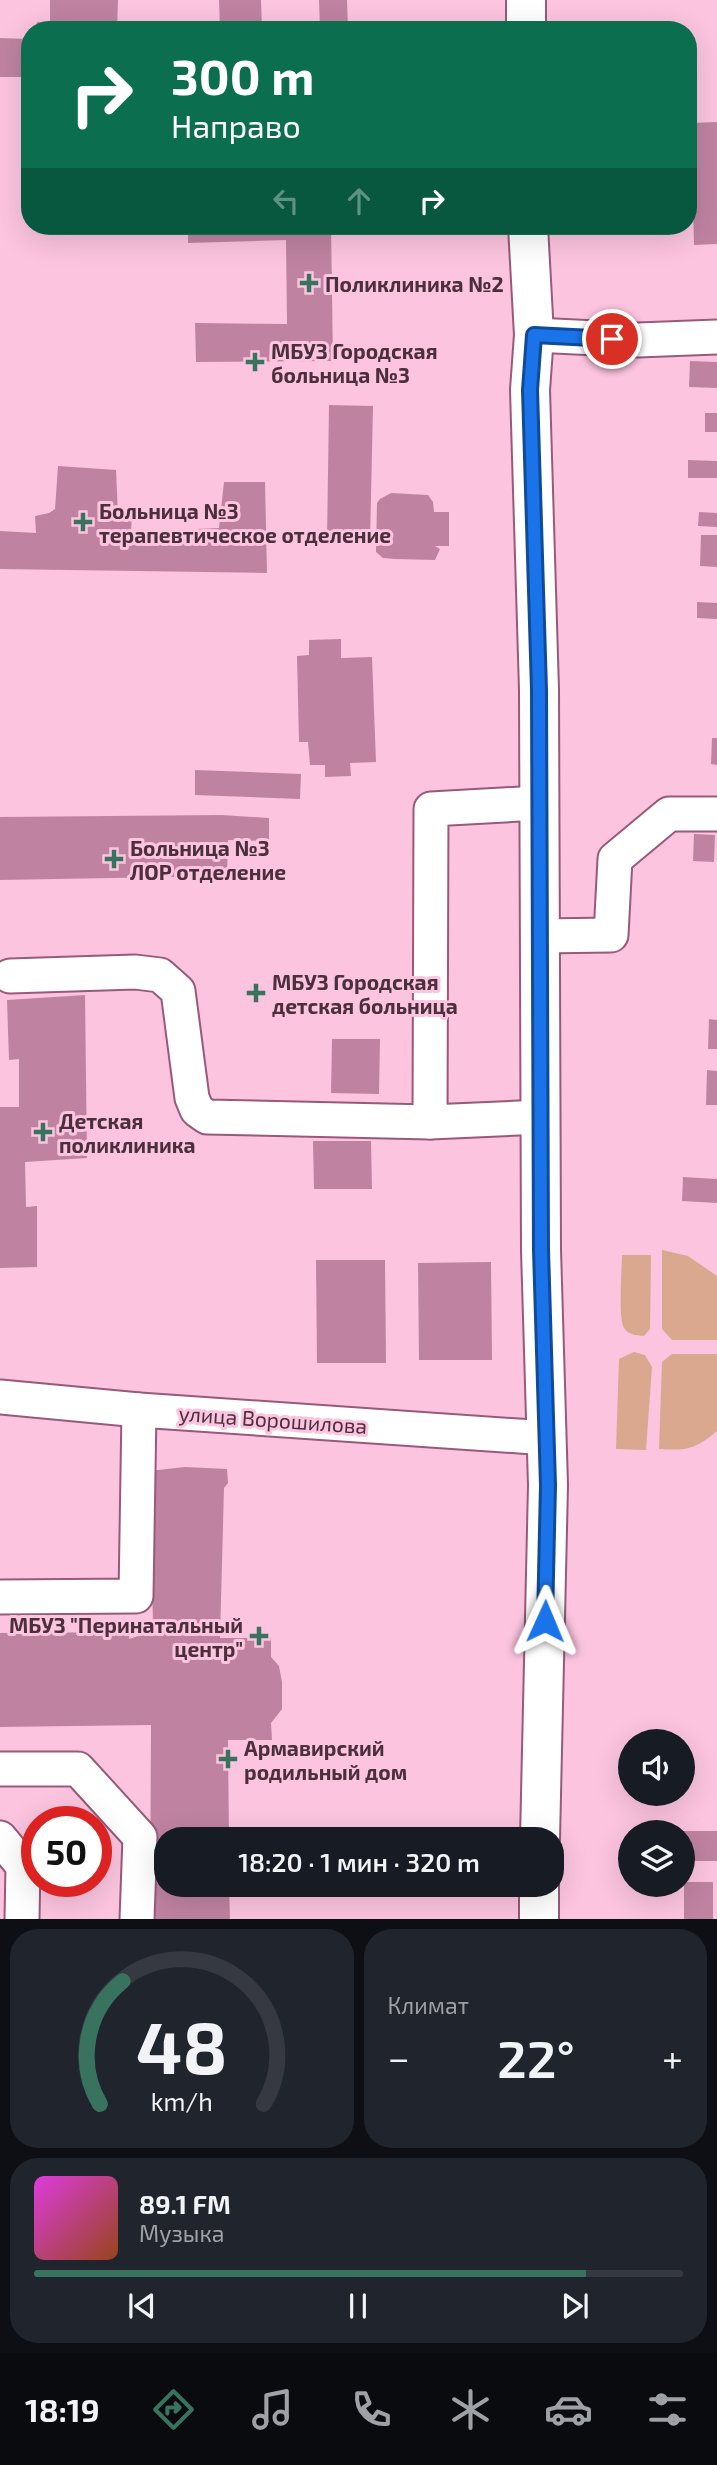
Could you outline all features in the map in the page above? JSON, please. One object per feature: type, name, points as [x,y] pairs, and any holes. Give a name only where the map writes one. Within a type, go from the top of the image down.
[{"type":"main road","points":[[526,0],[526,21]]},
{"type":"main road","points":[[528,235],[534,335],[530,390],[539,690],[541,1250],[547,1438],[540,1827]]},
{"type":"main road","points":[[539,1919],[540,1897]]},
{"type":"street","points":[[534,335],[638,340],[717,337]]},
{"type":"street","points":[[430,1122],[431,809],[539,803]]},
{"type":"street","points":[[540,936],[611,935],[615,859],[669,814],[717,814]]},
{"type":"street","points":[[10,976],[135,972],[160,975],[178,991],[192,1098],[197,1110],[206,1117],[430,1122],[541,1117]]},
{"type":"street","name":"улица Ворошилова","points":[[0,1397],[139,1410],[547,1438]]},
{"type":"street","points":[[0,1597],[136,1596],[139,1410]]},
{"type":"street","points":[[0,1769],[78,1769],[140,1837],[137,1919]]},
{"type":"street","points":[[0,1838],[23,1866],[22,1919]]},
{"type":"shaded area","points":[[662,1250],[688,1256],[717,1276],[717,1340],[672,1340],[662,1329]]},
{"type":"shaded area","points":[[622,1255],[651,1255],[650,1329],[644,1336],[628,1332],[622,1323]]},
{"type":"shaded area","points":[[634,1352],[645,1355],[652,1367],[646,1450],[616,1449],[619,1359]]},
{"type":"shaded area","points":[[672,1354],[717,1354],[717,1431],[703,1442],[676,1450],[659,1449],[662,1362]]},
{"type":"building","points":[[50,0],[118,0],[117,21],[50,21]]},
{"type":"building","points":[[219,0],[261,0],[262,21],[220,21]]},
{"type":"building","points":[[319,0],[347,0],[348,21],[320,21]]},
{"type":"building","points":[[0,38],[21,39],[21,77],[0,77]]},
{"type":"building","points":[[717,122],[717,244],[694,245],[694,235],[697,235],[697,123]]},
{"type":"building","name":"Поликлиника №2","points":[[188,235],[331,235],[333,361],[196,362],[195,323],[287,324],[286,240],[188,243]]},
{"type":"building","points":[[690,361],[717,362],[717,388],[689,387]]},
{"type":"building","points":[[329,405],[373,406],[370,542],[327,541]]},
{"type":"building","points":[[705,413],[717,413],[717,432],[705,432]]},
{"type":"building","points":[[688,460],[717,461],[717,478],[688,478]]},
{"type":"building","name":"Больница №3 терапевтическое отделение","points":[[58,466],[116,470],[118,514],[132,515],[131,532],[219,528],[224,482],[265,482],[267,573],[0,569],[0,531],[36,533],[35,516],[55,509]]},
{"type":"building","points":[[391,493],[428,495],[433,502],[434,512],[449,512],[449,546],[435,546],[440,549],[435,560],[383,558],[376,552],[377,503]]},
{"type":"building","points":[[699,512],[717,513],[717,527],[698,526]]},
{"type":"building","points":[[701,535],[717,535],[717,567],[700,566]]},
{"type":"building","points":[[697,602],[717,603],[717,619],[697,618]]},
{"type":"building","points":[[341,639],[341,658],[372,657],[376,762],[350,763],[351,776],[325,777],[325,765],[310,765],[308,742],[299,742],[297,656],[309,655],[309,640]]},
{"type":"building","points":[[712,738],[717,738],[717,765],[711,764]]},
{"type":"building","points":[[195,770],[301,774],[300,799],[195,795]]},
{"type":"building","name":"Больница №3 ЛОР отделение","points":[[222,815],[269,818],[269,841],[228,840],[227,876],[0,880],[0,817]]},
{"type":"building","points":[[694,834],[715,835],[714,862],[693,861]]},
{"type":"building","name":"Детская поликлиника","points":[[85,995],[87,1158],[25,1162],[26,1207],[37,1206],[37,1267],[0,1268],[0,1107],[19,1107],[19,1059],[9,1060],[7,1000]]},
{"type":"building","points":[[709,1019],[717,1020],[717,1049],[708,1049]]},
{"type":"building","points":[[332,1039],[380,1039],[379,1094],[331,1093]]},
{"type":"building","points":[[707,1070],[717,1071],[717,1105],[706,1105]]},
{"type":"building","points":[[313,1141],[371,1141],[372,1189],[314,1189]]},
{"type":"building","points":[[683,1177],[717,1179],[717,1203],[682,1201]]},
{"type":"building","points":[[316,1260],[385,1260],[386,1363],[317,1363]]},
{"type":"building","points":[[491,1262],[492,1360],[419,1360],[418,1263]]},
{"type":"building","points":[[185,1467],[227,1469],[228,1483],[224,1488],[220,1638],[271,1638],[271,1657],[279,1666],[282,1682],[282,1709],[271,1723],[272,1740],[228,1740],[229,1827],[154,1827],[154,1897],[229,1897],[230,1919],[150,1919],[151,1725],[0,1727],[0,1633],[130,1632],[129,1639],[138,1636],[138,1626],[153,1623],[149,1471]]},
{"type":"building","points":[[695,1831],[717,1831],[717,1861],[695,1861]]},
{"type":"building","points":[[695,1882],[713,1882],[713,1919],[684,1919],[684,1897],[695,1897]]},
{"type":"place","name":"Поликлиника №2","points":[[309,283]]},
{"type":"place","name":"МБУЗ Городская больница №3","points":[[255,362]]},
{"type":"place","name":"Больница №3 терапевтическое отделение","points":[[83,522]]},
{"type":"place","name":"Больница №3 ЛОР отделение","points":[[114,859]]},
{"type":"place","name":"МБУЗ Городская детская больница","points":[[256,993]]},
{"type":"place","name":"Детская поликлиника","points":[[43,1132]]},
{"type":"place","name":"МБУЗ \"Перинатальный центр\"","points":[[259,1636]]},
{"type":"place","name":"Армавирский родильный дом","points":[[228,1759]]},
{"type":"route","points":[[545,1621],[548,1485],[541,1250],[539,690],[530,390],[534,335],[612,339]]}]
